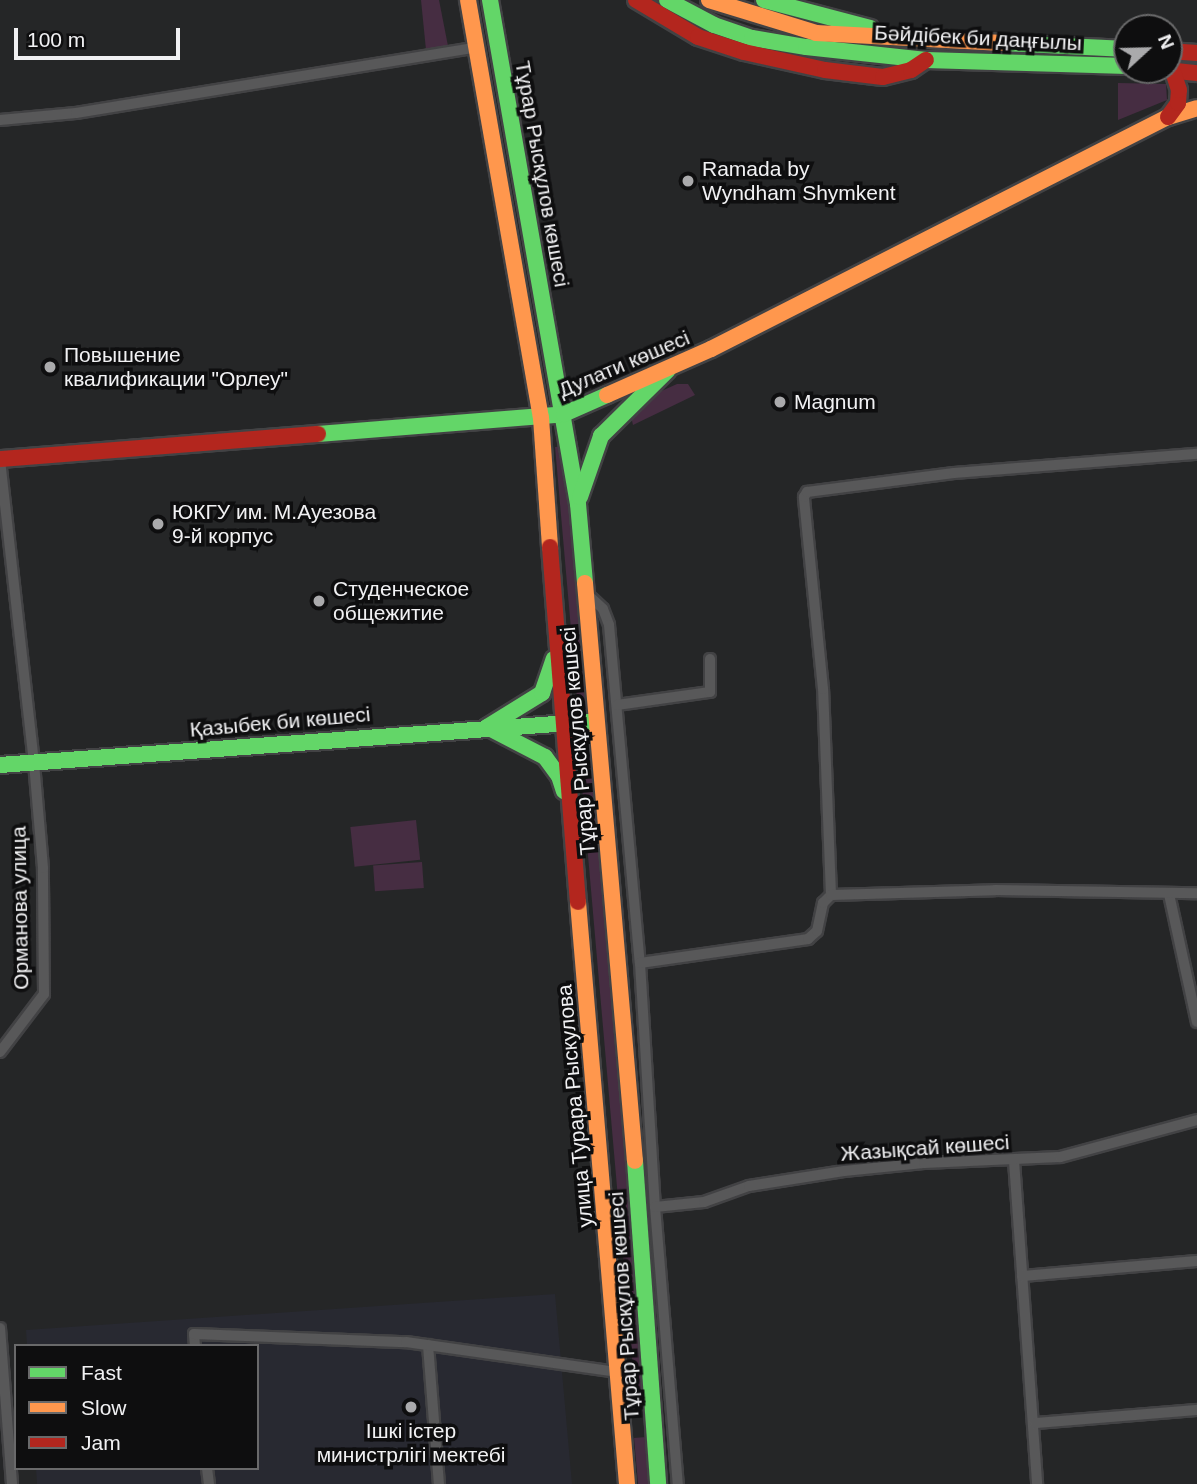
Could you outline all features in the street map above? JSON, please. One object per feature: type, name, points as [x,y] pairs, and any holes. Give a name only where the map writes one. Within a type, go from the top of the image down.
[{"type":"main road","points":[[468,0],[541,418]]},
{"type":"main road","name":"Тұрар Рыскұлов көшесі","points":[[490,0],[578,504],[623,1002],[658,1484]]},
{"type":"main road","points":[[636,0],[698,37],[744,52],[825,70],[883,77],[911,70],[926,60]]},
{"type":"main road","name":"Бәйдібек би даңғылы","points":[[667,0],[714,25],[751,38],[926,60],[1113,66]]},
{"type":"main road","name":"Бәйдібек би даңғылы","points":[[709,0],[816,33],[1113,48]]},
{"type":"main road","points":[[764,0],[914,39]]},
{"type":"main road","points":[[1168,117],[1178,103],[1179,90],[1176,84]]},
{"type":"main road","name":"Дулати көшесі","points":[[0,459],[455,421],[541,418],[564,414],[668,370],[1168,117],[1197,108]]},
{"type":"main road","points":[[578,504],[601,436],[615,419],[668,370]]},
{"type":"main road","name":"Тұрар Рыскұлов көшесі","points":[[541,418],[563,724]]},
{"type":"main road","points":[[486,727],[522,708],[542,693],[551,674],[558,631]]},
{"type":"main road","name":"Қазыбек би көшесі","points":[[0,765],[486,727],[596,721]]},
{"type":"main road","name":"улица Турара Рыскулова","points":[[563,724],[627,1484]]},
{"type":"main road","points":[[486,727],[535,750],[552,765],[562,785],[573,828]]},
{"type":"main road","points":[[622,1414],[652,1411]]},
{"type":"street","points":[[0,120],[76,113],[477,47]]},
{"type":"street","points":[[831,895],[823,689],[804,497],[807,492],[954,473],[1197,454]]},
{"type":"street","name":"Орманова улица","points":[[0,459],[43,868],[44,994],[0,1052]]},
{"type":"street","points":[[586,593],[603,609],[610,625],[643,1000],[655,1208],[678,1484]]},
{"type":"street","points":[[617,705],[710,692],[710,659]]},
{"type":"street","points":[[596,721],[619,719]]},
{"type":"street","points":[[640,963],[808,939],[817,931],[823,903],[831,895],[995,890],[1197,893]]},
{"type":"street","points":[[1169,894],[1197,1022]]},
{"type":"street","points":[[623,1002],[643,1000]]},
{"type":"street","name":"Жазықсай көшесі","points":[[655,1208],[704,1202],[749,1186],[844,1171],[924,1163],[1060,1157],[1197,1120]]},
{"type":"street","points":[[1014,1161],[1035,1423],[1037,1484]]},
{"type":"street","points":[[1022,1276],[1197,1261]]},
{"type":"street","points":[[0,1328],[8,1477]]},
{"type":"street","points":[[195,1344],[194,1334],[273,1335],[428,1345],[618,1372]]},
{"type":"street","points":[[428,1345],[439,1484]]},
{"type":"street","points":[[1035,1423],[1197,1410]]},
{"type":"shaded area","points":[[421,0],[439,0],[448,46],[426,50]]},
{"type":"shaded area","points":[[1118,84],[1166,84],[1167,100],[1118,120]]},
{"type":"shaded area","points":[[677,384],[688,384],[695,395],[633,425],[630,412],[657,393]]},
{"type":"shaded area","points":[[566,446],[589,709],[578,710],[555,447]]},
{"type":"shaded area","points":[[592,752],[648,1389],[635,1390],[579,753]]},
{"type":"shaded area","points":[[416,820],[420,860],[355,867],[350,827]]},
{"type":"shaded area","points":[[422,862],[424,888],[375,891],[373,865]]},
{"type":"shaded area","name":"Ішкі істер министрлігі мектебі","points":[[555,1294],[572,1484],[37,1484],[36,1470],[259,1470],[259,1344],[27,1344],[26,1330]]},
{"type":"shaded area","points":[[646,1437],[650,1484],[638,1484],[634,1438]]},
{"type":"traffic: fast","points":[[490,0],[578,504],[585,583]]},
{"type":"traffic: fast","points":[[667,0],[714,25],[752,38],[806,47],[926,60],[1113,66]]},
{"type":"traffic: fast","points":[[764,0],[870,28]]},
{"type":"traffic: fast","points":[[1003,43],[1113,48]]},
{"type":"traffic: fast","points":[[580,497],[601,436],[668,370]]},
{"type":"traffic: fast","points":[[318,434],[564,414],[607,395]]},
{"type":"traffic: fast","points":[[487,727],[542,693],[554,659]]},
{"type":"traffic: fast","points":[[0,765],[596,721]]},
{"type":"traffic: fast","points":[[487,727],[545,757],[559,776],[564,791]]},
{"type":"traffic: fast","points":[[635,1161],[658,1484]]},
{"type":"traffic: slow","points":[[468,0],[541,418],[550,547]]},
{"type":"traffic: slow","points":[[709,0],[816,33],[1003,43]]},
{"type":"traffic: slow","points":[[607,395],[711,349],[1168,117],[1197,108]]},
{"type":"traffic: slow","points":[[585,583],[635,1161]]},
{"type":"traffic: slow","points":[[578,902],[627,1484]]},
{"type":"traffic: jam","points":[[636,0],[698,37],[744,52],[825,70],[883,77],[911,70],[926,60]]},
{"type":"traffic: jam","points":[[1183,52],[1197,53]]},
{"type":"traffic: jam","points":[[1183,72],[1197,73]]},
{"type":"traffic: jam","points":[[1168,117],[1178,103],[1177,84]]},
{"type":"traffic: jam","points":[[0,459],[318,434]]},
{"type":"traffic: jam","points":[[550,547],[578,902]]},
{"type":"place","name":"Ramada by Wyndham Shymkent","points":[[688,181]]},
{"type":"place","name":"Повышение квалификации \"Орлеу\"","points":[[50,367]]},
{"type":"place","name":"Magnum","points":[[780,402]]},
{"type":"place","name":"ЮКГУ им. М.Ауезова 9-й корпус","points":[[158,524]]},
{"type":"place","name":"Студенческое общежитие","points":[[319,601]]},
{"type":"place","name":"Ішкі істер министрлігі мектебі","points":[[411,1407]]}]
